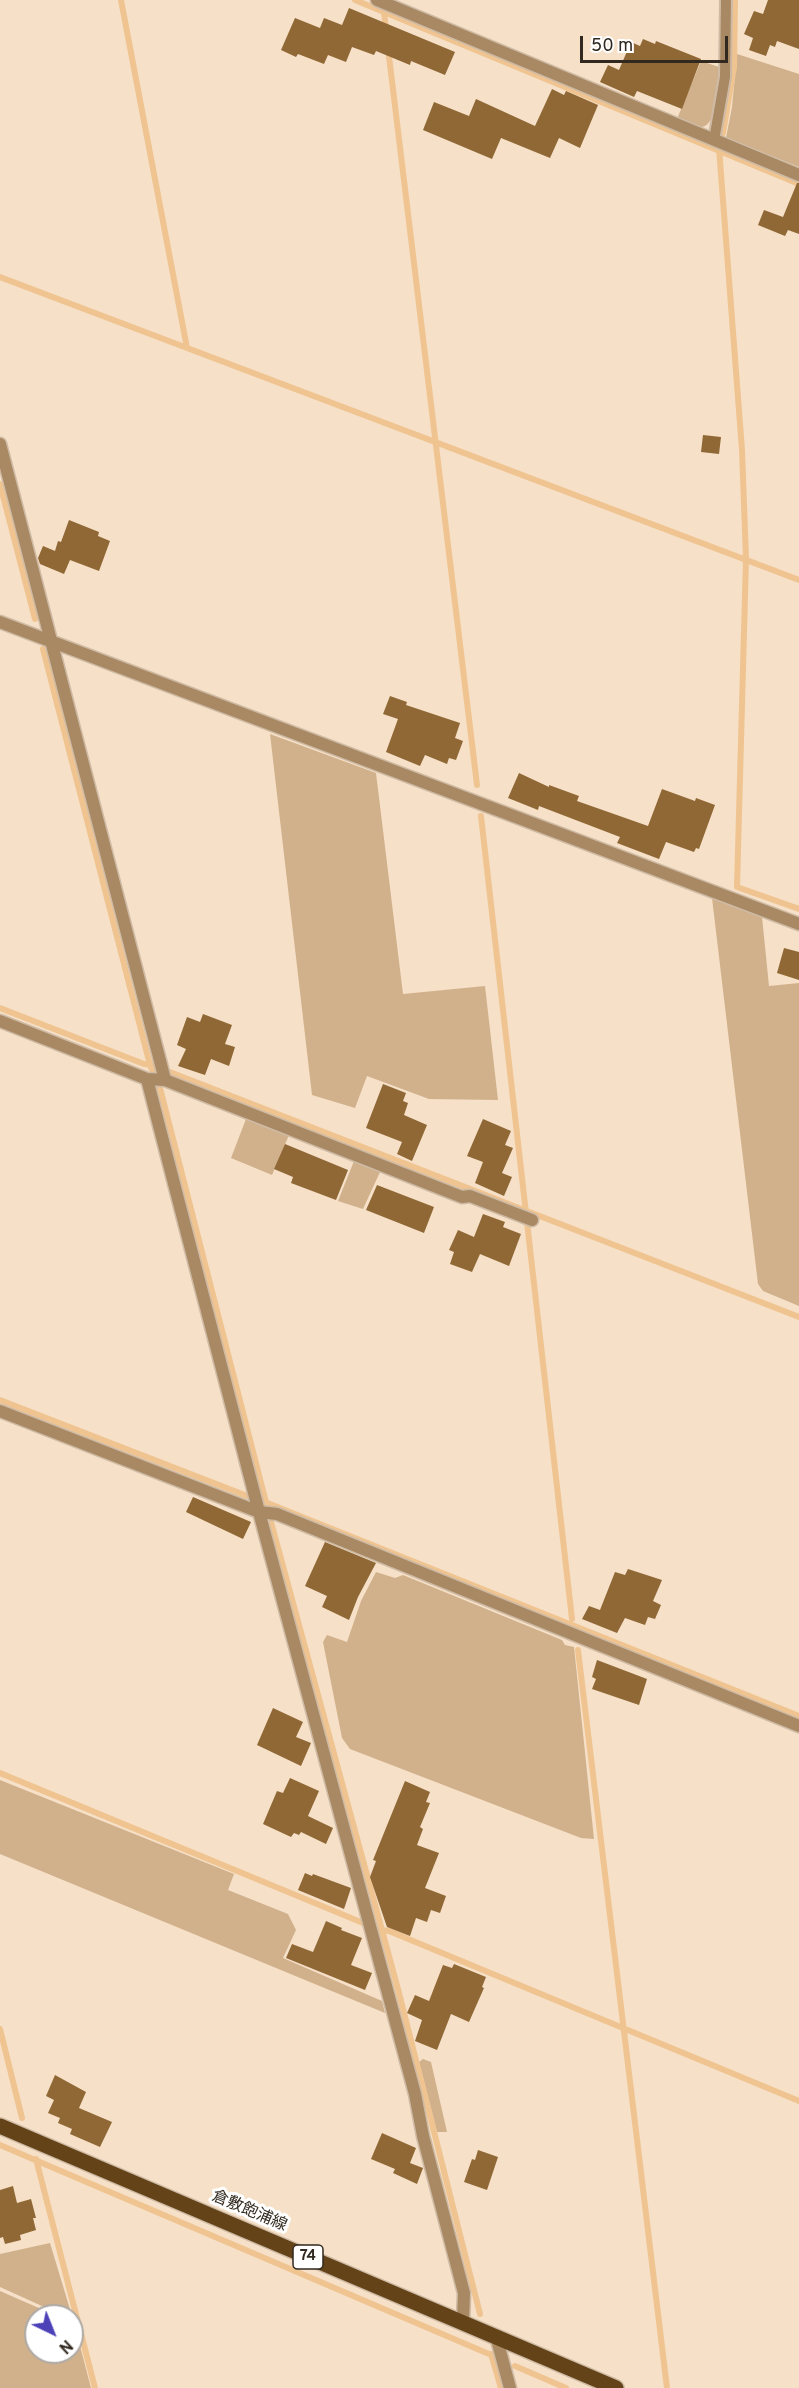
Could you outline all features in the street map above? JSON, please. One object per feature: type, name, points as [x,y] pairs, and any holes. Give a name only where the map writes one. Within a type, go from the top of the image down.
[{"type":"main road","name":"倉敷飽浦線","points":[[0,2126],[616,2388]]},
{"type":"street","points":[[381,1],[799,175]]},
{"type":"street","points":[[0,444],[159,1060],[158,1079],[254,1494],[265,1511],[415,2094],[423,2136],[464,2294],[463,2322]]},
{"type":"street","points":[[0,622],[799,924]]},
{"type":"street","points":[[0,1021],[158,1079],[462,1197],[470,1196],[528,1218]]},
{"type":"street","points":[[0,1411],[265,1511],[799,1726]]},
{"type":"street","points":[[496,2336],[510,2388]]},
{"type":"lane","points":[[714,141],[725,76],[726,0]]},
{"type":"shaded area","points":[[737,54],[799,74],[799,167],[726,138],[732,107]]},
{"type":"shaded area","points":[[701,61],[719,67],[714,112],[711,120],[700,127],[677,119]]},
{"type":"shaded area","points":[[270,734],[376,773],[403,994],[485,986],[498,1100],[429,1099],[367,1076],[355,1108],[312,1095]]},
{"type":"shaded area","points":[[712,898],[762,917],[769,986],[799,983],[799,1306],[763,1291],[758,1284]]},
{"type":"shaded area","points":[[246,1119],[289,1135],[272,1175],[231,1158]]},
{"type":"shaded area","points":[[354,1161],[380,1172],[363,1209],[338,1201]]},
{"type":"shaded area","points":[[376,1572],[395,1578],[403,1575],[574,1647],[594,1839],[581,1838],[350,1749],[342,1738],[323,1642],[327,1635],[347,1642],[361,1601]]},
{"type":"shaded area","points":[[0,1780],[234,1874],[228,1890],[288,1914],[296,1930],[283,1958],[382,2001],[385,2013],[0,1854]]},
{"type":"shaded area","points":[[423,2059],[431,2062],[447,2132],[437,2132],[419,2062]]},
{"type":"shaded area","points":[[50,2243],[68,2304],[38,2304],[0,2287],[0,2254]]},
{"type":"shaded area","points":[[0,2291],[30,2304],[24,2304],[24,2364],[84,2364],[84,2361],[91,2388],[0,2388]]},
{"type":"building","points":[[768,0],[799,0],[799,49],[777,41],[775,47],[770,45],[766,56],[749,50],[753,38],[744,34],[754,11],[763,14]]},
{"type":"building","points":[[349,8],[455,52],[445,75],[411,61],[410,65],[376,51],[374,55],[352,47],[346,62],[328,55],[324,64],[298,54],[296,57],[281,50],[295,18],[320,28],[324,18],[342,25]]},
{"type":"building","points":[[643,39],[655,44],[656,41],[701,59],[682,109],[637,91],[634,97],[600,82],[608,65],[619,70],[631,42],[640,46]]},
{"type":"building","points":[[552,89],[564,95],[566,91],[598,105],[580,148],[559,138],[550,158],[501,138],[492,159],[423,130],[434,102],[469,116],[476,99],[535,126]]},
{"type":"building","points":[[797,183],[799,183],[799,234],[788,230],[785,236],[758,225],[764,210],[783,217]]},
{"type":"building","points":[[703,435],[721,437],[719,454],[701,452]]},
{"type":"building","points":[[69,520],[99,532],[98,536],[110,541],[99,571],[70,560],[64,574],[40,564],[38,558],[43,546],[55,551]]},
{"type":"building","points":[[390,696],[407,702],[406,705],[460,723],[455,738],[463,741],[456,760],[449,758],[447,764],[425,755],[420,766],[386,752],[398,719],[383,714]]},
{"type":"building","points":[[519,773],[549,787],[549,785],[579,796],[577,801],[648,826],[662,789],[695,801],[696,798],[715,805],[699,849],[696,848],[694,852],[666,842],[659,859],[617,843],[620,837],[539,806],[538,810],[508,798]]},
{"type":"building","points":[[784,948],[799,952],[799,980],[777,973]]},
{"type":"building","points":[[203,1014],[232,1025],[225,1044],[235,1047],[229,1066],[211,1059],[205,1075],[178,1066],[186,1049],[177,1045],[187,1017],[200,1022]]},
{"type":"building","points":[[383,1084],[406,1093],[403,1101],[408,1103],[404,1115],[427,1125],[412,1161],[397,1154],[402,1142],[366,1128]]},
{"type":"building","points":[[483,1119],[511,1131],[505,1145],[513,1148],[502,1173],[512,1177],[504,1196],[475,1183],[483,1162],[467,1156]]},
{"type":"building","points":[[285,1144],[348,1170],[336,1200],[291,1183],[293,1177],[274,1169]]},
{"type":"building","points":[[377,1185],[434,1207],[424,1233],[366,1210]]},
{"type":"building","points":[[483,1214],[505,1222],[503,1227],[521,1234],[509,1266],[480,1254],[472,1272],[450,1264],[454,1252],[449,1250],[458,1230],[474,1237]]},
{"type":"building","points":[[193,1497],[251,1522],[243,1539],[186,1512]]},
{"type":"building","points":[[325,1542],[376,1563],[349,1620],[322,1607],[327,1596],[305,1586]]},
{"type":"building","points":[[628,1569],[662,1580],[653,1601],[661,1605],[655,1619],[648,1617],[645,1625],[625,1618],[617,1633],[582,1619],[589,1606],[600,1610],[615,1572],[625,1575]]},
{"type":"building","points":[[597,1660],[647,1679],[639,1705],[592,1689],[596,1679],[592,1677]]},
{"type":"building","points":[[273,1708],[303,1722],[296,1737],[311,1743],[301,1766],[257,1745]]},
{"type":"building","points":[[290,1778],[319,1791],[308,1816],[333,1828],[326,1844],[301,1832],[299,1835],[294,1833],[291,1837],[263,1824],[277,1791],[283,1793]]},
{"type":"building","points":[[405,1781],[430,1792],[426,1802],[430,1803],[420,1827],[423,1829],[417,1845],[439,1853],[425,1888],[446,1896],[440,1913],[431,1910],[427,1922],[416,1918],[410,1936],[387,1927],[370,1877],[376,1861],[373,1860]]},
{"type":"building","points":[[305,1873],[351,1888],[344,1909],[298,1890]]},
{"type":"building","points":[[326,1921],[362,1938],[351,1965],[372,1973],[365,1990],[286,1958],[292,1944],[313,1952]]},
{"type":"building","points":[[454,1964],[486,1977],[482,1987],[484,1988],[469,2022],[451,2014],[437,2050],[415,2041],[422,2020],[407,2013],[415,1995],[429,2001],[443,1965],[452,1968]]},
{"type":"building","points":[[55,2075],[86,2092],[79,2108],[112,2122],[100,2147],[70,2134],[72,2129],[58,2123],[60,2118],[48,2113],[54,2100],[46,2096]]},
{"type":"building","points":[[382,2133],[416,2148],[410,2163],[423,2168],[417,2184],[393,2173],[395,2169],[371,2159]]},
{"type":"building","points":[[478,2150],[498,2157],[487,2190],[464,2182],[472,2159],[475,2160]]},
{"type":"building","points":[[13,2186],[17,2203],[31,2199],[36,2218],[33,2218],[36,2230],[20,2235],[21,2240],[5,2244],[3,2237],[0,2238],[0,2190]]},
{"type":"waterway","points":[[121,0],[187,348]]},
{"type":"waterway","points":[[355,0],[799,184]]},
{"type":"waterway","points":[[723,133],[734,67],[735,0]]},
{"type":"waterway","points":[[383,4],[386,29]]},
{"type":"waterway","points":[[388,48],[477,785]]},
{"type":"waterway","points":[[719,148],[742,450],[746,559],[737,887],[799,909]]},
{"type":"waterway","points":[[0,277],[799,580]]},
{"type":"waterway","points":[[0,484],[35,619]]},
{"type":"waterway","points":[[43,649],[150,1065],[160,1088],[271,1522],[398,1989],[480,2314]]},
{"type":"waterway","points":[[481,816],[572,1619]]},
{"type":"waterway","points":[[0,1008],[144,1064],[153,1065]]},
{"type":"waterway","points":[[162,1069],[799,1317]]},
{"type":"waterway","points":[[0,1400],[255,1499]]},
{"type":"waterway","points":[[265,1502],[799,1716]]},
{"type":"waterway","points":[[578,1650],[667,2388]]},
{"type":"waterway","points":[[0,1773],[368,1925]]},
{"type":"waterway","points":[[380,1930],[389,1931],[799,2101]]},
{"type":"waterway","points":[[0,2029],[22,2118]]},
{"type":"waterway","points":[[0,2145],[496,2357]]},
{"type":"waterway","points":[[36,2159],[95,2388]]},
{"type":"waterway","points":[[491,2354],[501,2388]]},
{"type":"waterway","points":[[515,2366],[566,2388]]}]
